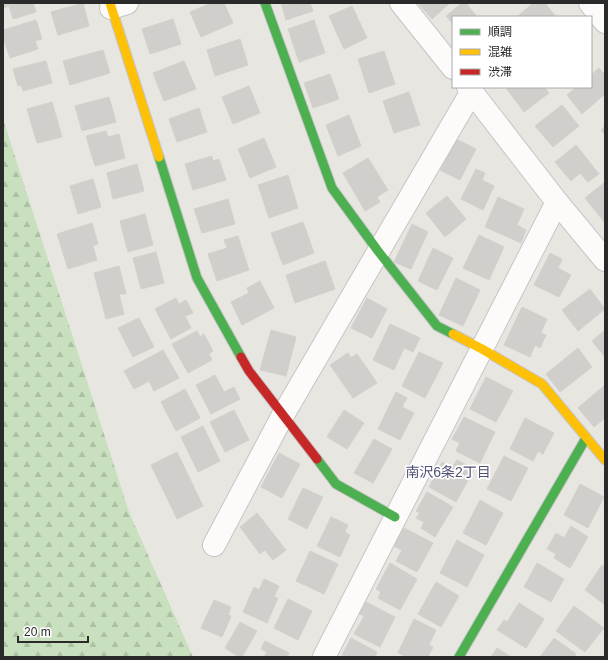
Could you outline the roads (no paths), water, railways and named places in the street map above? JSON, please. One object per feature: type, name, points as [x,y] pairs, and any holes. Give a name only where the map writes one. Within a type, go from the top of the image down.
[{"type":"street","points":[[265,3],[332,188],[378,251],[437,326],[482,349],[542,384],[605,460]]},
{"type":"street","points":[[401,3],[452,67]]},
{"type":"street","points":[[590,3],[605,22]]},
{"type":"street","points":[[116,5],[197,278],[250,372],[336,484],[395,517]]},
{"type":"street","points":[[214,545],[283,415],[470,89],[557,202],[605,260]]},
{"type":"street","points":[[324,657],[557,202]]},
{"type":"street","points":[[459,657],[586,438]]},
{"type":"district","name":"南沢6条2丁目","points":[[448,472]]}]
